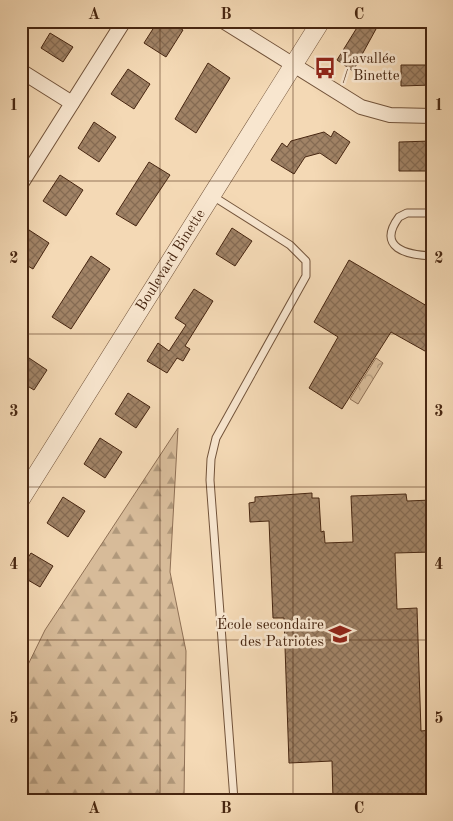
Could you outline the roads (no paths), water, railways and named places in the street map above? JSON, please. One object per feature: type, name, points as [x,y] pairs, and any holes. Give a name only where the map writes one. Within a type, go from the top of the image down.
[{"type":"street","points":[[21,184],[124,21]]},
{"type":"street","points":[[223,21],[351,102],[370,111],[390,115],[432,116]]},
{"type":"street","name":"Boulevard Binette","points":[[290,63],[311,21]]},
{"type":"street","name":"Boulevard Binette","points":[[21,483],[290,63],[321,21]]},
{"type":"street","points":[[21,72],[72,103]]},
{"type":"street","name":"Boulevard Binette","points":[[21,499],[208,193]]},
{"type":"lane","points":[[208,193],[290,246],[306,261],[306,276],[216,438],[211,459],[211,490],[234,800]]},
{"type":"lane","points":[[432,213],[407,213],[399,217],[392,232],[392,240],[403,252],[412,256],[432,256]]},
{"type":"place","name":"Lavallée / Binette","points":[[325,68]]},
{"type":"place","name":"École secondaire des Patriotes","points":[[340,634]]}]
